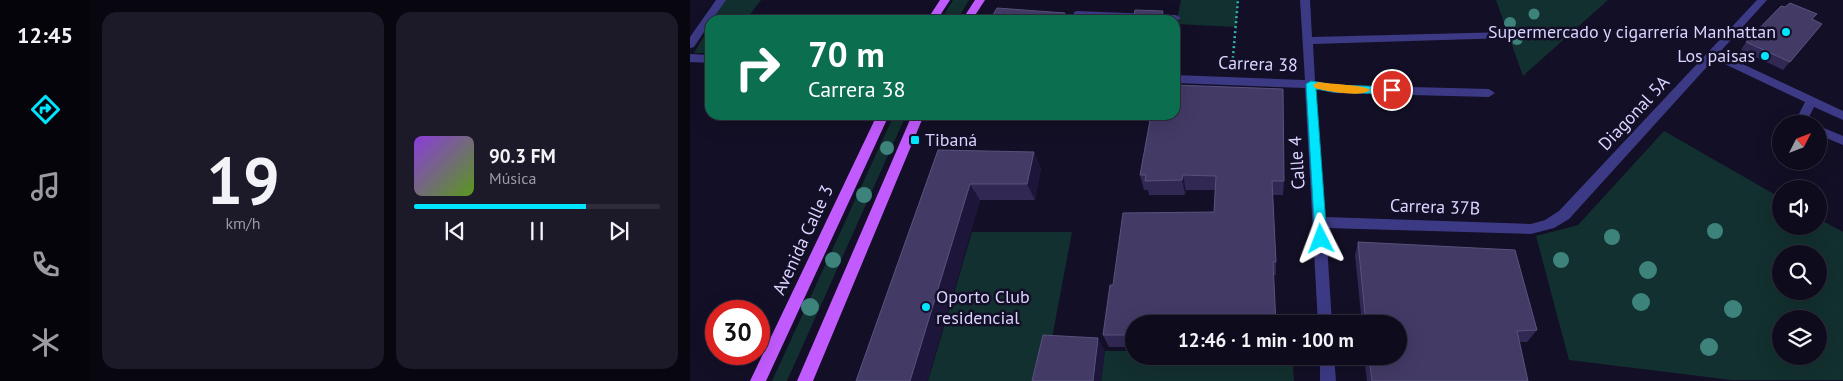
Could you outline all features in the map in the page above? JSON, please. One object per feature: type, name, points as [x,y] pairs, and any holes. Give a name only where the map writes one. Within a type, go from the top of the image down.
[{"type":"main road","points":[[935,15],[945,0]]},
{"type":"main road","points":[[970,15],[980,0]]},
{"type":"main road","name":"Avenida Calle 3","points":[[758,381],[881,120]]},
{"type":"main road","points":[[805,381],[916,120]]},
{"type":"street","points":[[711,15],[721,0]]},
{"type":"street","name":"Calle 4","points":[[1305,0],[1325,315]]},
{"type":"street","name":"Diagonal 5A","points":[[1549,224],[1564,215],[1762,0]]},
{"type":"street","points":[[1077,14],[1090,15]]},
{"type":"street","points":[[690,45],[705,23]]},
{"type":"street","points":[[1308,42],[1508,35]]},
{"type":"street","points":[[1713,54],[1843,116]]},
{"type":"street","points":[[690,58],[705,59]]},
{"type":"street","name":"Carrera 38","points":[[1180,78],[1311,84],[1334,89],[1489,93]]},
{"type":"street","points":[[1804,115],[1811,101]]},
{"type":"street","points":[[1828,134],[1843,142]]},
{"type":"street","name":"Carrera 37B","points":[[1320,222],[1531,229],[1549,224]]},
{"type":"street","points":[[1327,365],[1328,381]]},
{"type":"path","points":[[1231,81],[1238,0]]},
{"type":"green space","points":[[725,0],[761,0],[750,15],[716,15]]},
{"type":"green space","points":[[953,0],[969,0],[960,15],[944,15]]},
{"type":"green space","points":[[1181,0],[1238,0],[1236,27],[1180,24],[1180,15],[1178,15]]},
{"type":"green space","points":[[1496,0],[1608,0],[1523,76]]},
{"type":"green space","points":[[705,34],[705,53],[694,53]]},
{"type":"green space","points":[[892,120],[904,120],[787,381],[772,381]]},
{"type":"green space","points":[[1664,131],[1772,193],[1772,235],[1827,235],[1827,223],[1843,232],[1843,380],[1731,380],[1569,360],[1536,236],[1578,225]]},
{"type":"green space","points":[[972,232],[1072,232],[1044,381],[928,381]]},
{"type":"green space","points":[[1105,351],[1125,351],[1125,365],[1293,365],[1294,381],[1101,381]]},
{"type":"building","points":[[1790,3],[1817,14],[1812,19],[1822,24],[1790,62],[1746,42],[1781,6],[1785,7]]},
{"type":"building","points":[[997,8],[1065,13],[1064,15],[993,15]]},
{"type":"building","points":[[1135,10],[1163,11],[1162,15],[1134,15]]},
{"type":"building","points":[[1180,85],[1283,89],[1284,181],[1272,181],[1276,262],[1273,262],[1276,315],[1125,315],[1125,335],[1103,335],[1110,285],[1113,285],[1123,213],[1214,212],[1216,176],[1183,175],[1182,180],[1145,181],[1146,175],[1140,175],[1150,120],[1180,120]]},
{"type":"building","points":[[938,150],[1034,152],[1027,184],[970,184],[910,381],[856,381]]},
{"type":"building","points":[[1358,242],[1515,250],[1537,330],[1517,331],[1528,381],[1372,381],[1370,365],[1407,365],[1407,315],[1365,315]]},
{"type":"building","points":[[1043,335],[1098,338],[1093,381],[1032,381]]},
{"type":"slow traffic","points":[[1318,85],[1334,89],[1365,90]]},
{"type":"place","name":"Supermercado y cigarrería Manhattan","points":[[1786,32]]},
{"type":"place","name":"Los paisas","points":[[1765,56]]},
{"type":"place","name":"Tibaná","points":[[915,140]]},
{"type":"place","name":"Oporto Club residencial","points":[[926,307]]},
{"type":"route","points":[[1321,239],[1311,84],[1334,89],[1392,90]]}]
